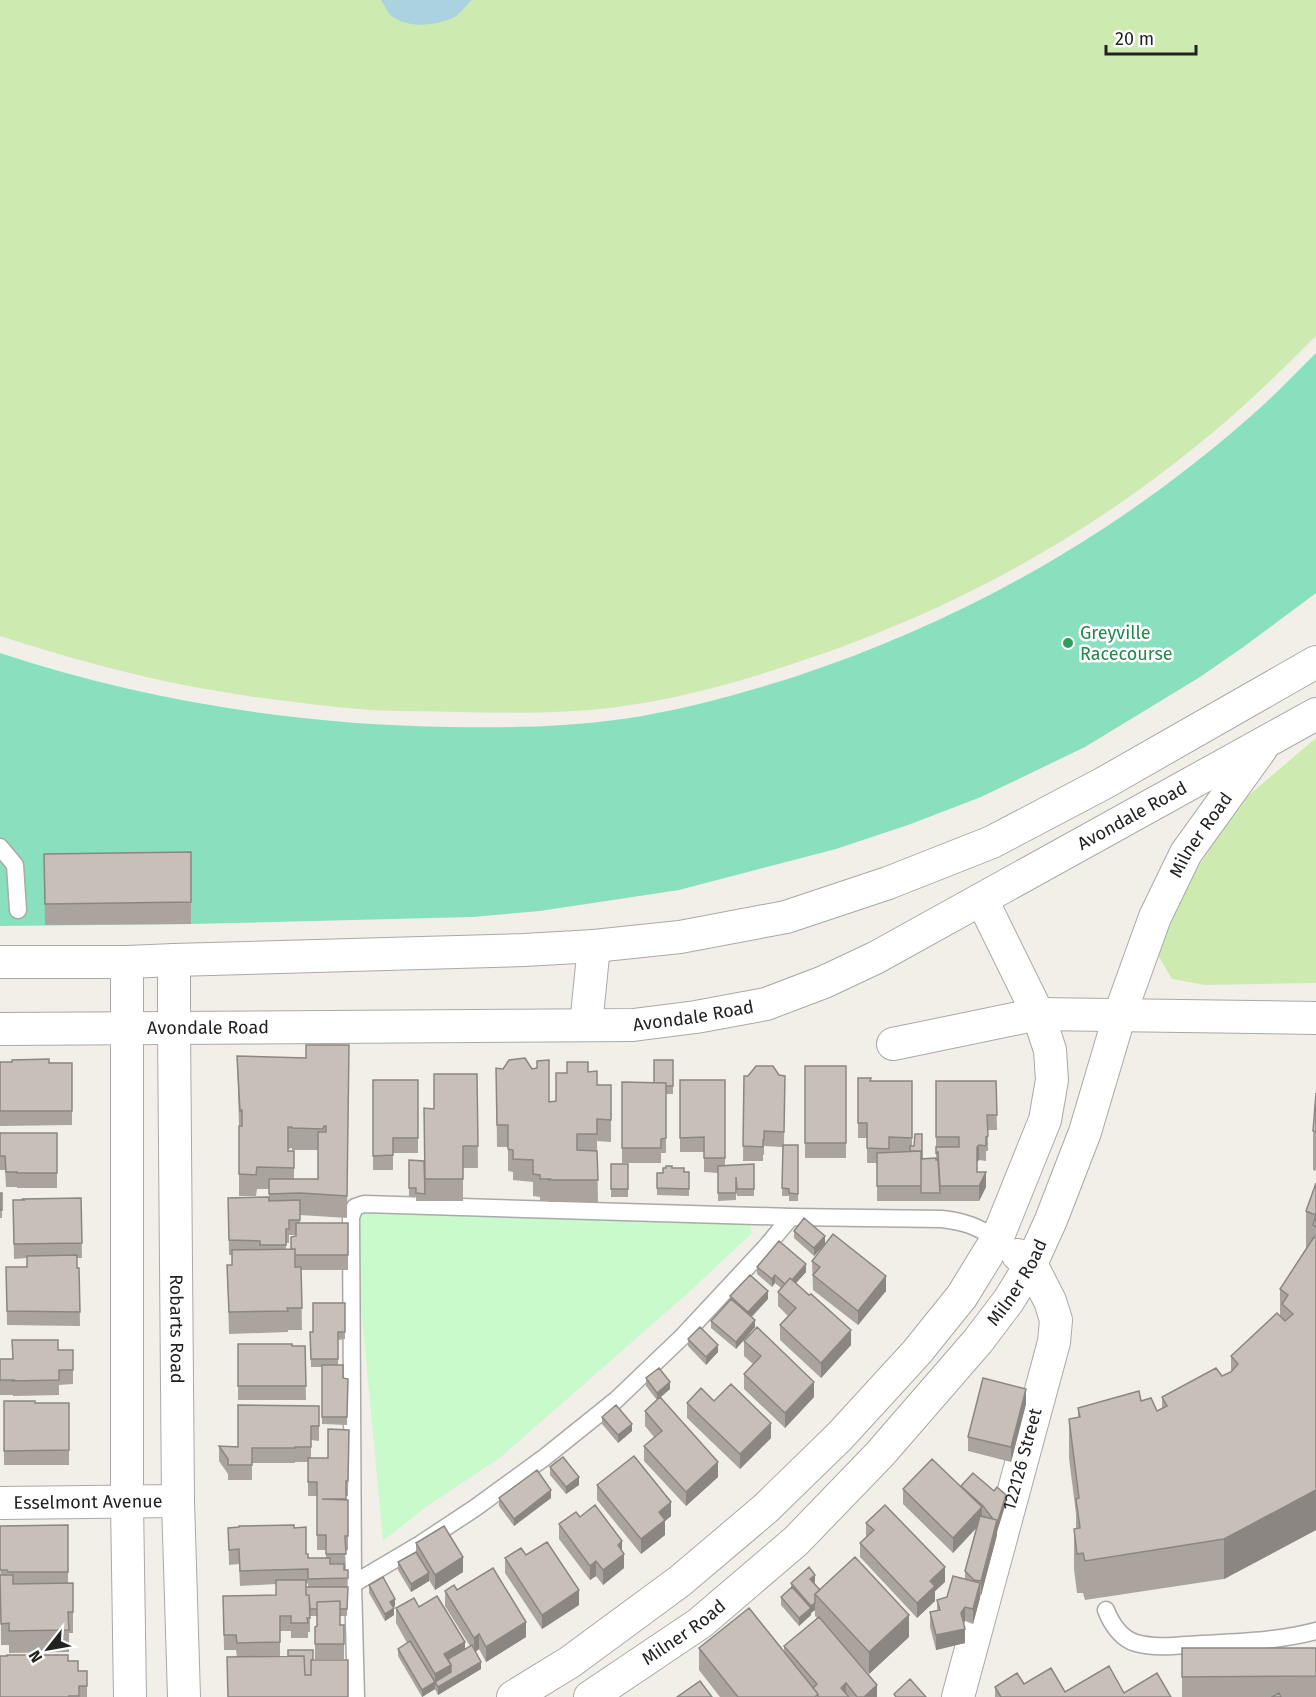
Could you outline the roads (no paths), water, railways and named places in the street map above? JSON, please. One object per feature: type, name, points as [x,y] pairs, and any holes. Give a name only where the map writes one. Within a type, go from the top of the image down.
[{"type":"street","points":[[0,962],[128,962],[594,946],[680,937],[786,917],[888,883],[992,842],[1104,783],[1316,662]]},
{"type":"street","name":"Avondale Road","points":[[0,1029],[633,1024],[696,1017],[766,1004],[824,982],[875,958],[1316,714]]},
{"type":"street","name":"Milner Road","points":[[590,1697],[698,1624],[796,1541],[880,1454],[978,1341],[1009,1300],[1031,1264],[1051,1220],[1085,1132],[1119,1014],[1155,918],[1186,853],[1267,741]]},
{"type":"street","points":[[513,1697],[570,1662],[670,1588],[765,1509],[840,1436],[917,1352],[962,1296],[997,1239],[1045,1120],[1052,1080],[1050,1050],[1038,1014],[982,900]]},
{"type":"street","points":[[586,1025],[594,946]]},
{"type":"street","name":"Robarts Road","points":[[174,960],[178,1501],[184,1697]]},
{"type":"street","points":[[128,962],[127,1502],[130,1697]]},
{"type":"street","points":[[893,1044],[1038,1014],[1316,1018]]},
{"type":"street","name":"122126 Street","points":[[958,1697],[1054,1342],[1056,1320],[1050,1301],[1031,1264],[997,1239]]},
{"type":"street","name":"Esselmont Avenue","points":[[0,1503],[178,1501]]},
{"type":"street","points":[[765,1509],[796,1541]]},
{"type":"street","points":[[670,1588],[698,1624]]},
{"type":"lane","points":[[0,847],[15,865],[18,910]]},
{"type":"lane","points":[[356,1697],[353,1584],[351,1218],[354,1207],[364,1204],[791,1218],[942,1219],[977,1227],[997,1239]]},
{"type":"lane","points":[[353,1584],[475,1508],[545,1457],[616,1400],[691,1328],[791,1218]]},
{"type":"lane","points":[[1106,1610],[1111,1622],[1121,1634],[1134,1643],[1158,1646],[1292,1638],[1316,1631]]},
{"type":"water","points":[[381,0],[472,0],[455,17],[439,23],[420,25],[394,18]]},
{"type":"place","name":"Greyville Racecourse","points":[[1068,643]]}]
